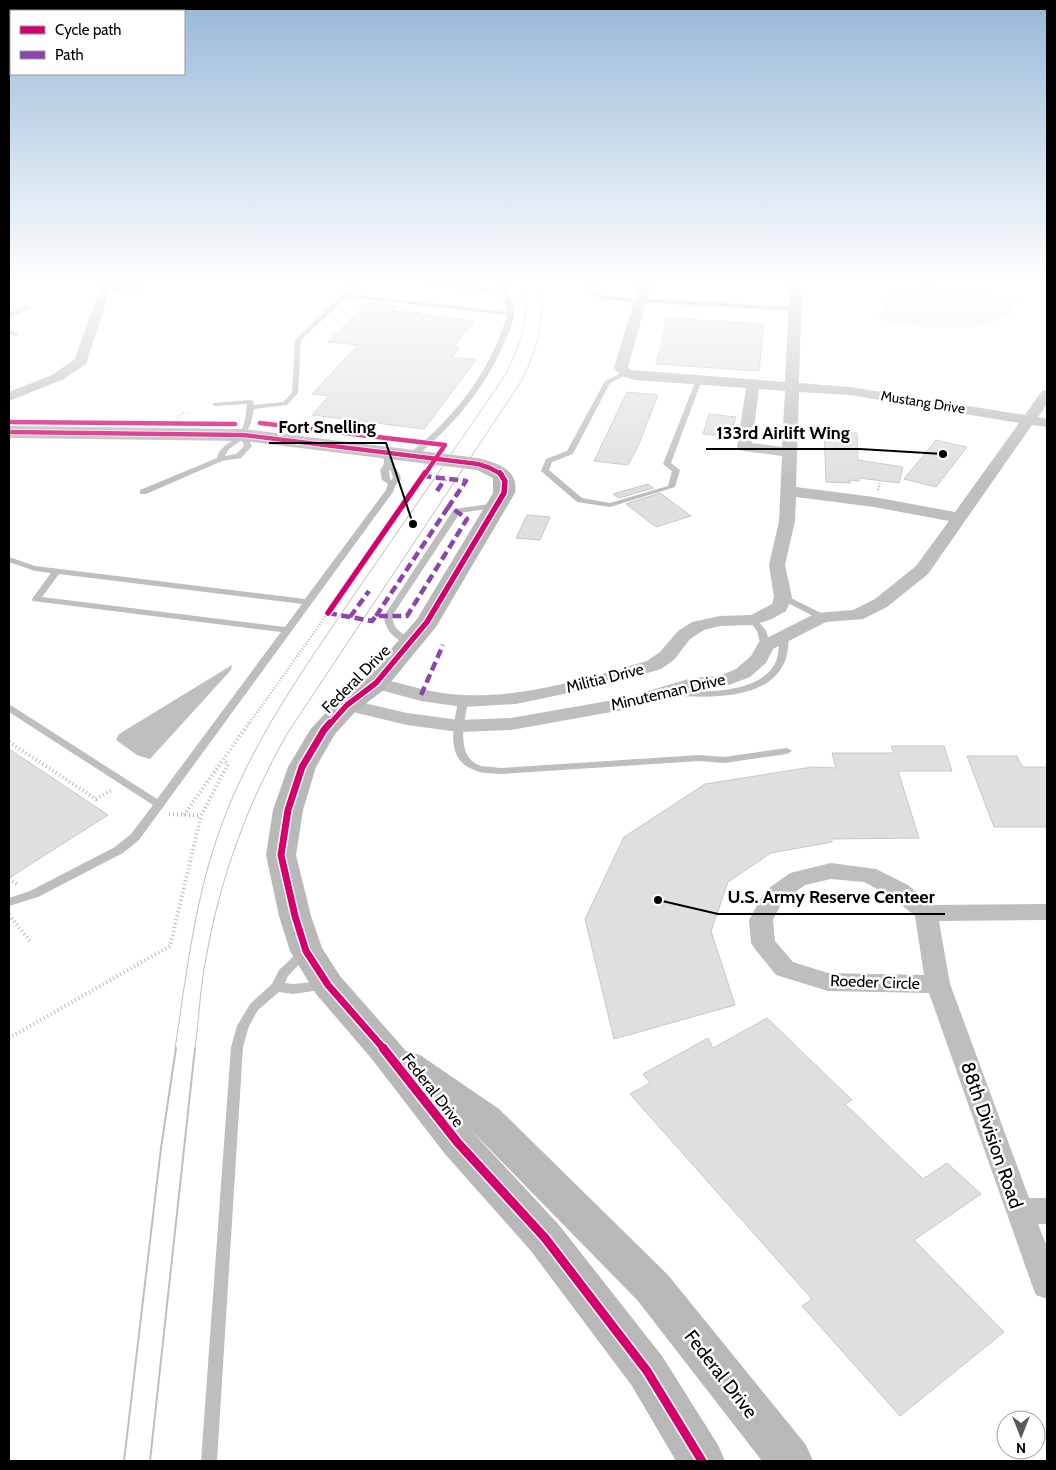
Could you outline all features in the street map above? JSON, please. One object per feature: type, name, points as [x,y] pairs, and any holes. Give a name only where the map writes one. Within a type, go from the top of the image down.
[{"type":"street","points":[[9,397],[60,375],[80,361],[84,350]]},
{"type":"street","points":[[626,350],[621,368],[626,373]]},
{"type":"street","points":[[783,597],[777,565],[787,521],[792,350]]},
{"type":"street","name":"Mustang Drive","points":[[626,373],[636,376],[850,391],[1047,423]]},
{"type":"street","points":[[753,384],[744,446],[789,452]]},
{"type":"street","name":"Minuteman Drive","points":[[347,705],[407,719],[459,726],[511,724],[544,720],[628,703],[692,684],[722,681],[743,673],[759,659],[766,646],[822,617],[857,615],[881,602],[922,570],[1047,394]]},
{"type":"street","name":"Federal Drive","points":[[9,432],[243,435],[387,458],[413,455],[491,467],[501,474],[507,485],[497,505],[426,622],[376,682],[347,705],[324,730],[302,767],[288,810],[281,855],[295,916],[306,951],[328,985],[383,1048],[458,1143],[552,1246],[647,1371],[702,1461]]},
{"type":"street","points":[[788,491],[874,502],[959,518]]},
{"type":"street","name":"Militia Drive","points":[[376,682],[421,695],[463,701],[516,698],[634,672],[654,665],[667,656],[684,635],[698,626],[720,621],[753,620],[780,607],[783,597]]},
{"type":"street","name":"Roeder Circle","points":[[831,871],[868,875],[900,891],[926,913],[938,984],[828,982],[785,969],[763,943],[761,920],[774,897],[798,879],[831,871]]},
{"type":"street","points":[[926,913],[1047,912]]},
{"type":"street","name":"88th Division Road","points":[[938,984],[1047,1285]]},
{"type":"street","name":"Federal Drive","points":[[383,1048],[486,1120],[653,1288],[790,1461]]},
{"type":"street","points":[[1019,1211],[1047,1211]]},
{"type":"lane","points":[[250,408],[285,404],[295,393],[297,350]]},
{"type":"lane","points":[[413,455],[441,432],[488,374],[497,350]]},
{"type":"lane","points":[[626,373],[607,382],[570,452],[549,461],[544,471],[580,500],[610,505],[671,486],[676,470],[667,464],[699,380]]},
{"type":"lane","points":[[143,492],[220,459],[238,456],[248,446],[243,435],[251,402],[215,404]]},
{"type":"lane","points":[[220,459],[221,453],[227,446],[243,435]]},
{"type":"lane","points":[[9,902],[34,894],[119,850],[135,837],[390,490],[392,483],[386,480],[384,470],[387,458]]},
{"type":"lane","points":[[412,641],[395,634],[388,625],[388,616],[457,511],[497,505]]},
{"type":"lane","points":[[9,558],[20,564],[57,571],[307,602]]},
{"type":"lane","points":[[57,571],[36,599],[287,630]]},
{"type":"lane","points":[[783,597],[822,617]]},
{"type":"lane","points":[[753,620],[761,632],[766,646]]},
{"type":"lane","points":[[667,692],[699,695],[736,691],[760,681],[776,670],[781,658],[784,637]]},
{"type":"lane","points":[[463,701],[457,743],[459,754],[466,762],[477,768],[500,771],[699,758],[724,760],[788,751]]},
{"type":"lane","points":[[9,708],[158,804]]},
{"type":"lane","points":[[209,1461],[237,1047],[243,1026],[254,1008],[277,987],[283,973],[306,951]]},
{"type":"lane","points":[[277,987],[292,989],[328,985]]},
{"type":"path","points":[[185,424],[176,423],[181,414],[191,413]]},
{"type":"path","points":[[184,815],[334,605]]},
{"type":"path","points":[[9,742],[96,799],[111,790],[120,795]]},
{"type":"path","points":[[9,1038],[170,946],[201,816],[228,764],[224,760]]},
{"type":"path","points":[[152,814],[201,816]]},
{"type":"path","points":[[9,915],[30,941]]},
{"type":"shaded area","points":[[232,665],[231,670],[150,759],[137,755],[116,740],[119,734]]},
{"type":"building","points":[[354,350],[458,350],[452,357],[476,360],[424,429],[312,415],[329,396],[312,394]]},
{"type":"building","points":[[659,350],[761,350],[759,371],[656,364]]},
{"type":"building","points":[[627,392],[658,395],[639,444],[628,465],[594,461]]},
{"type":"building","points":[[709,414],[736,417],[729,437],[703,434]]},
{"type":"building","points":[[824,431],[857,433],[858,460],[903,467],[899,483],[859,478],[859,481],[850,480],[850,483],[826,482]]},
{"type":"building","points":[[936,440],[967,447],[936,487],[904,479]]},
{"type":"building","points":[[648,484],[653,488],[619,498],[613,494]]},
{"type":"building","points":[[660,493],[691,516],[656,527],[626,504]]},
{"type":"building","points":[[527,515],[550,517],[540,540],[516,538]]},
{"type":"building","points":[[891,746],[944,746],[952,771],[898,771],[919,838],[832,839],[832,842],[771,853],[728,882],[711,931],[735,1005],[614,1039],[585,919],[624,837],[705,784],[812,767],[836,768],[832,753],[894,753]]},
{"type":"building","points":[[9,749],[108,815],[9,878]]},
{"type":"building","points":[[967,756],[1017,756],[1022,767],[1047,767],[1047,827],[994,827]]},
{"type":"building","points":[[767,1018],[852,1100],[845,1104],[923,1179],[947,1163],[981,1194],[914,1240],[1004,1332],[900,1416],[802,1306],[812,1299],[630,1094],[650,1083],[643,1074],[708,1038],[713,1048]]},
{"type":"tram line","points":[[175,1049],[192,941],[203,887],[218,835],[245,770],[297,679],[506,374],[517,350]]},
{"type":"tram line","points":[[195,1049],[204,969],[219,900],[227,871],[259,787],[287,734],[522,380],[534,350]]},
{"type":"tram line","points":[[124,1461],[161,1148],[176,1048]]},
{"type":"tram line","points":[[150,1461],[195,1048]]},
{"type":"marked path","points":[[328,613],[372,621],[376,616],[407,616],[467,519],[449,506],[466,481],[424,476]]},
{"type":"marked path","points":[[437,491],[445,479]]},
{"type":"marked path","points":[[376,616],[449,506]]},
{"type":"marked path","points":[[350,617],[369,591]]},
{"type":"marked path","points":[[421,695],[443,645]]},
{"type":"cycle path","points":[[9,422],[235,424]]},
{"type":"cycle path","points":[[260,423],[445,445],[328,613]]},
{"type":"cycle path","points":[[9,432],[243,435],[478,464],[495,470],[503,477],[505,481],[504,493],[427,622],[376,683],[347,705],[324,730],[302,767],[288,810],[281,855],[295,916],[306,951],[328,985],[383,1048],[458,1143],[545,1238],[647,1371],[702,1461]]},
{"type":"place","name":"133rd Airlift Wing","points":[[943,454]]},
{"type":"place","name":"Fort Snelling","points":[[413,524]]},
{"type":"place","name":"U.S. Army Reserve Centeer","points":[[658,900]]}]
